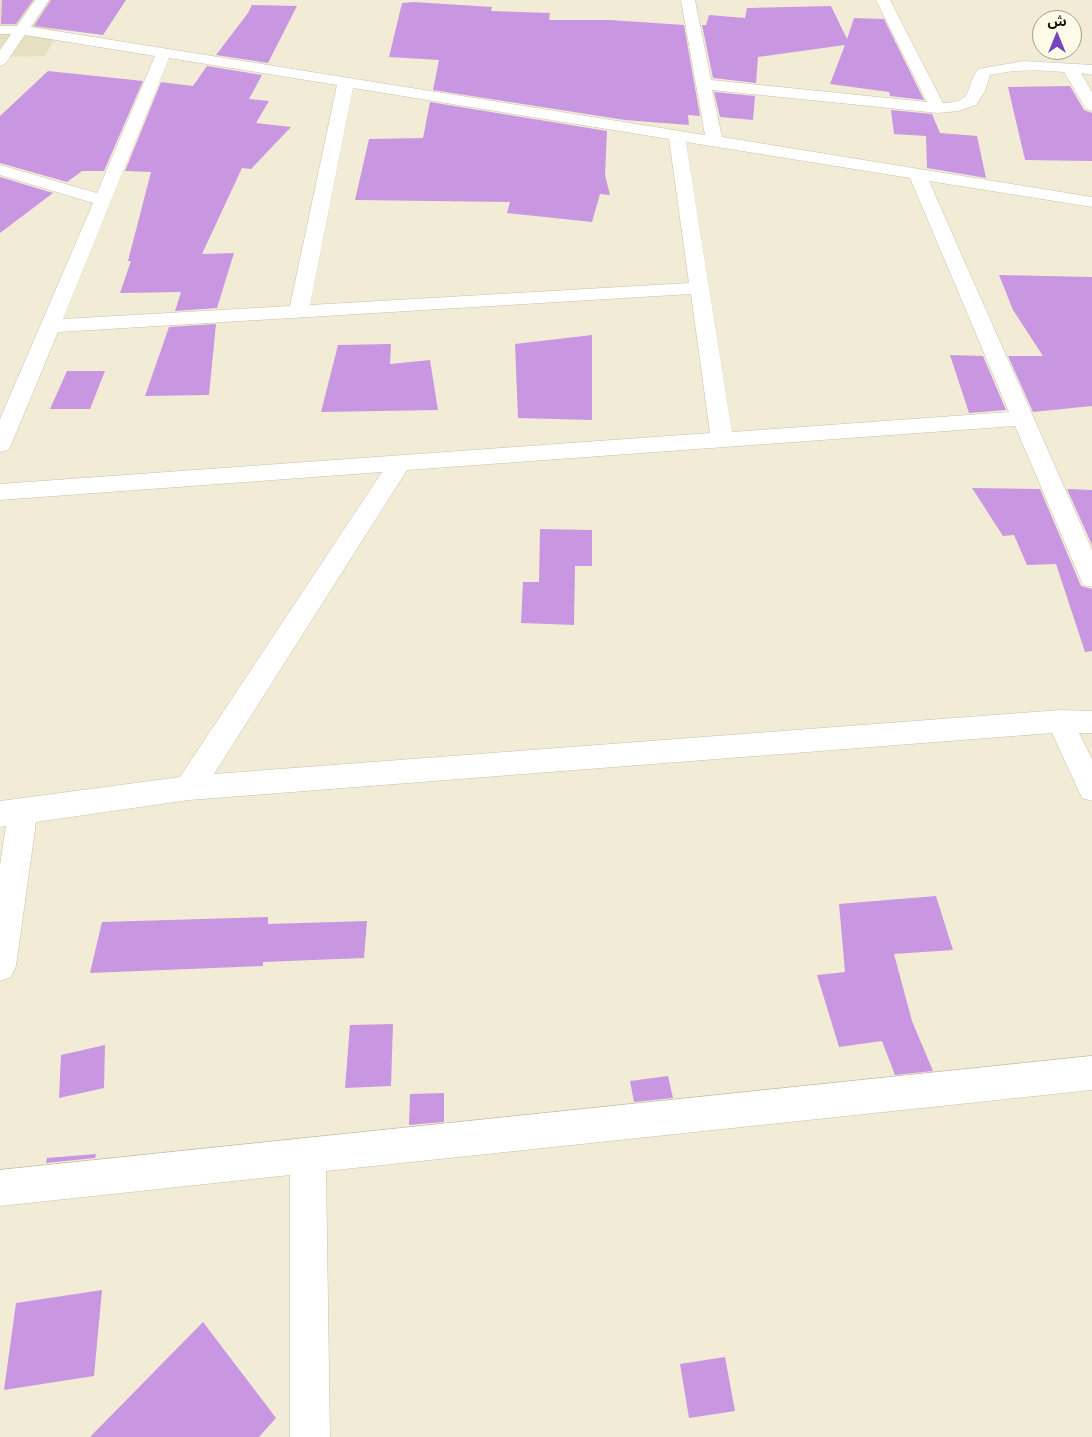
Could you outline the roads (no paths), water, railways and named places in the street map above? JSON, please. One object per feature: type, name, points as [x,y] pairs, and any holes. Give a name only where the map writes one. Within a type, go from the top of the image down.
[{"type":"street","points":[[3,53],[22,30],[42,0]]},
{"type":"street","points":[[688,0],[714,141]]},
{"type":"street","points":[[883,0],[938,108]]},
{"type":"street","points":[[0,30],[22,30],[1092,202]]},
{"type":"street","points":[[0,445],[164,53]]},
{"type":"street","points":[[704,84],[938,108],[962,107],[972,101],[978,93],[984,72],[1007,66],[1044,65],[1092,70]]},
{"type":"street","points":[[1070,68],[1092,106]]},
{"type":"street","points":[[299,312],[346,82]]},
{"type":"street","points":[[677,136],[722,439]]},
{"type":"street","points":[[0,170],[103,200]]},
{"type":"street","points":[[917,174],[1092,578]]},
{"type":"street","points":[[49,326],[700,288]]},
{"type":"street","points":[[0,492],[1022,418]]},
{"type":"street","points":[[189,788],[400,462]]},
{"type":"street","points":[[1060,721],[1092,789]]},
{"type":"street","points":[[0,966],[12,814],[189,788],[1060,721],[1092,722]]},
{"type":"street","points":[[0,1188],[1092,1073]]},
{"type":"street","points":[[308,1155],[310,1437]]}]
